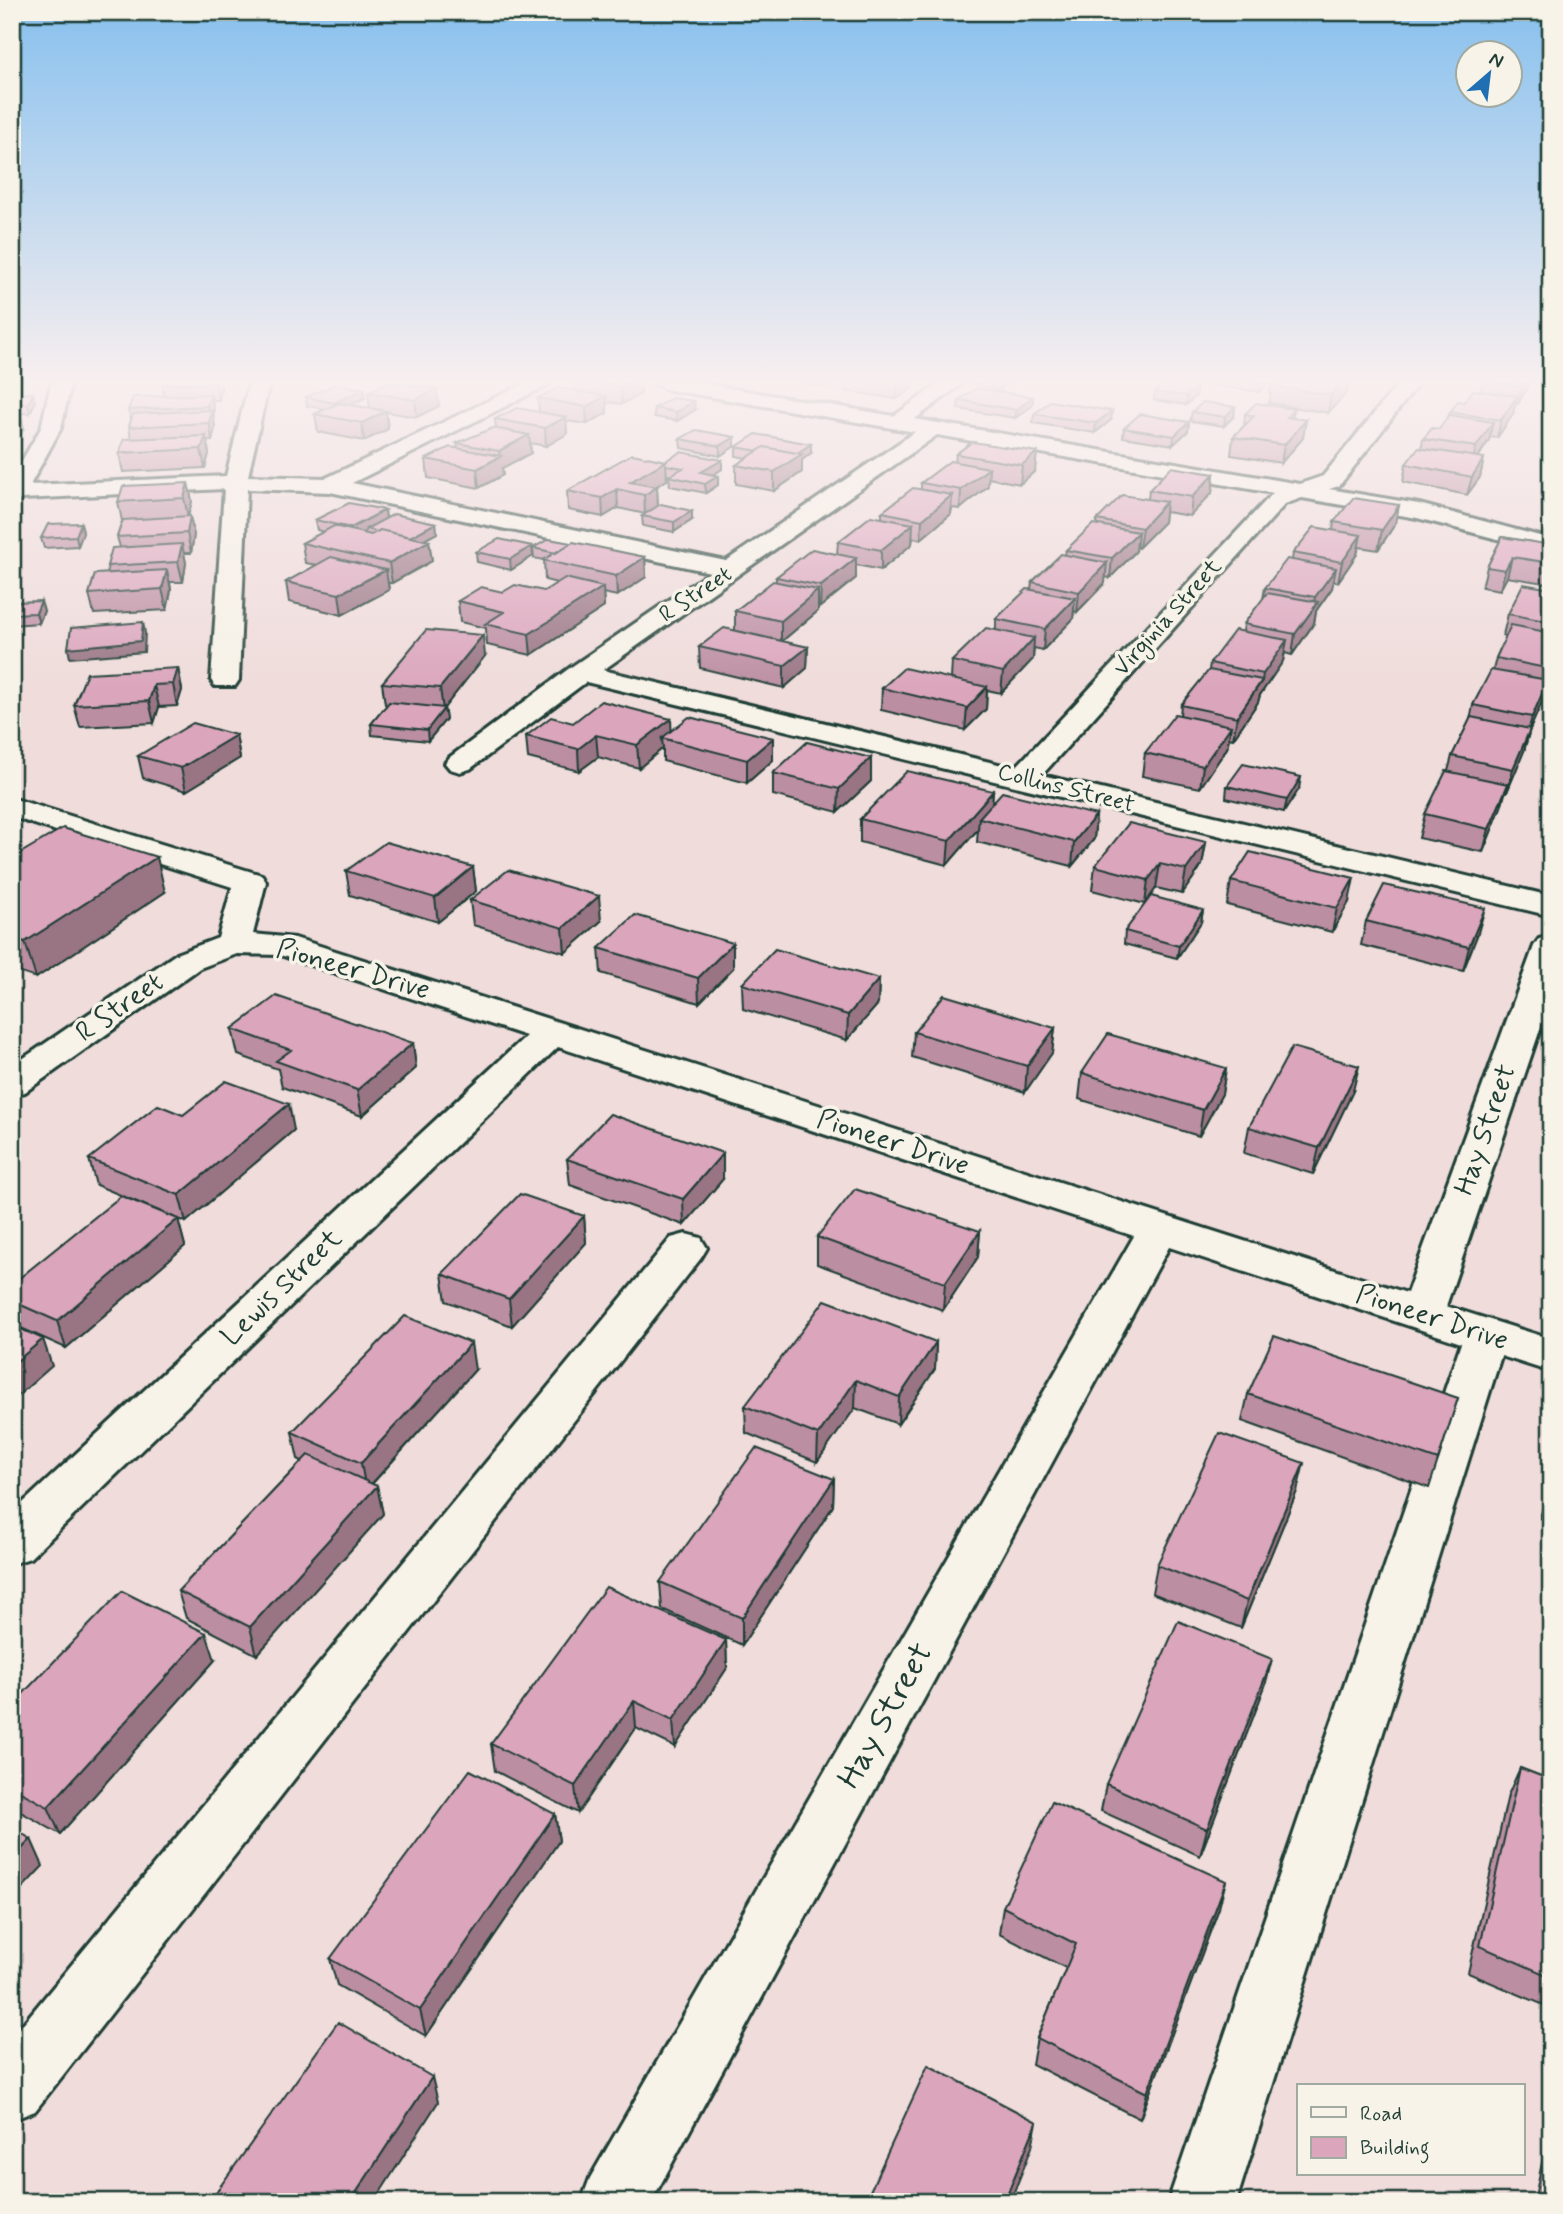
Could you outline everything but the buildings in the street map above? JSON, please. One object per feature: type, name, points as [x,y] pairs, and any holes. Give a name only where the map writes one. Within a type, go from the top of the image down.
[{"type":"street","points":[[13,495],[162,486]]},
{"type":"street","points":[[225,680],[236,486]]},
{"type":"street","points":[[336,486],[733,570]]},
{"type":"street","name":"R Street","points":[[460,763],[581,673],[851,486]]},
{"type":"street","points":[[1279,486],[1443,516],[1551,546]]},
{"type":"street","name":"Virginia Street","points":[[1022,779],[1277,499],[1316,486]]},
{"type":"street","name":"Collins Street","points":[[581,673],[1551,906]]},
{"type":"street","points":[[12,807],[250,881],[233,944]]},
{"type":"street","name":"R Street","points":[[12,1084],[188,961],[233,944]]},
{"type":"street","name":"Pioneer Drive","points":[[233,944],[283,945],[1551,1356]]},
{"type":"street","name":"Hay Street","points":[[1421,1314],[1551,946]]},
{"type":"street","name":"Lewis Street","points":[[12,1544],[552,1031]]},
{"type":"street","name":"Hay Street","points":[[614,2202],[1158,1230]]},
{"type":"street","points":[[12,2088],[686,1248]]},
{"type":"street","points":[[1202,2202],[1486,1335]]}]
